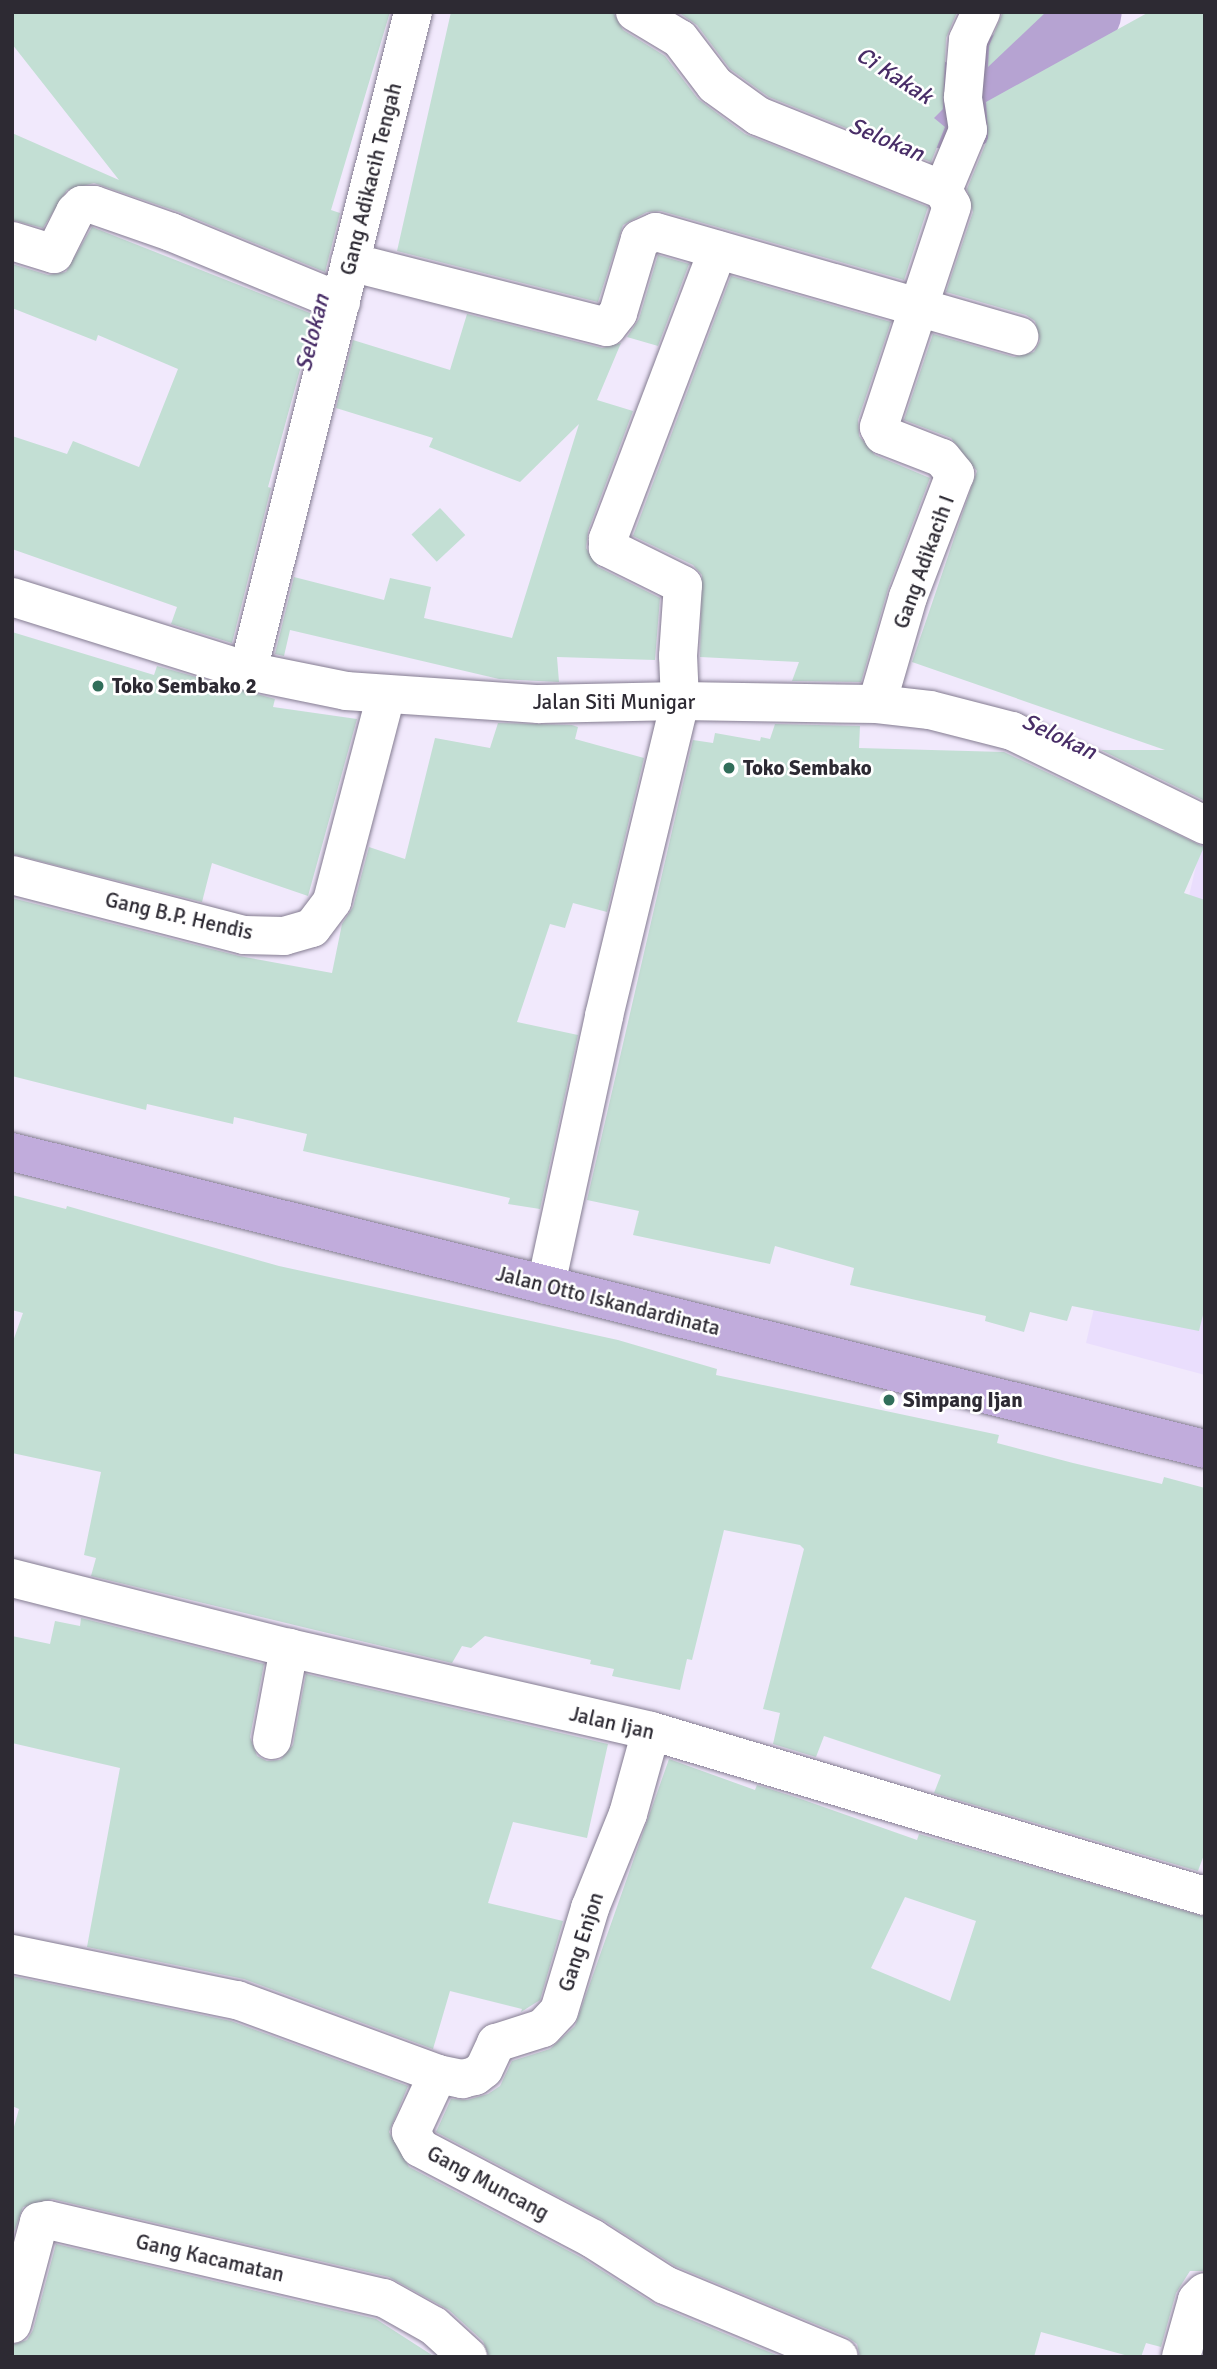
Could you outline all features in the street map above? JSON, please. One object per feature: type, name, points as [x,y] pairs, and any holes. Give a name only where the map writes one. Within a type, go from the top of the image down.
[{"type":"main road","name":"Jalan Otto Iskandardinata","points":[[12,1152],[1205,1449]]},
{"type":"street","name":"Gang Adikacih Tengah","points":[[248,671],[341,302],[356,263],[413,12]]},
{"type":"street","points":[[635,12],[680,39],[715,85],[758,116],[946,198]]},
{"type":"street","name":"Gang Adikacih I","points":[[884,705],[908,597],[955,474],[942,458],[883,435],[879,427],[918,309],[946,198],[968,130],[968,40],[981,12]]},
{"type":"street","points":[[12,241],[54,254],[75,212],[82,205],[94,205],[171,232],[341,302]]},
{"type":"street","points":[[356,263],[607,327],[618,313],[640,239],[648,232],[1019,336]]},
{"type":"street","points":[[546,1285],[604,1016],[680,701],[678,656],[683,585],[608,548],[608,539],[718,250]]},
{"type":"street","name":"Jalan Siti Munigar","points":[[12,597],[248,671],[386,695],[539,704],[680,701],[884,705],[930,710],[1012,731],[1205,825]]},
{"type":"street","name":"Gang B.P. Hendis","points":[[12,875],[243,934],[284,936],[312,928],[336,889],[386,695]]},
{"type":"street","name":"Jalan Ijan","points":[[12,1578],[289,1648],[651,1731],[1205,1896]]},
{"type":"street","points":[[272,1740],[289,1648]]},
{"type":"street","name":"Gang Enjon","points":[[438,2074],[462,2078],[475,2076],[484,2069],[496,2043],[543,2028],[559,2011],[590,1908],[628,1814],[651,1731]]},
{"type":"street","points":[[12,1954],[237,2000],[438,2074]]},
{"type":"street","name":"Gang Muncang","points":[[438,2074],[411,2132],[420,2148],[593,2239],[664,2285],[839,2357]]},
{"type":"street","name":"Gang Kacamatan","points":[[12,2324],[39,2222],[48,2220],[384,2298],[434,2326],[468,2357]]},
{"type":"street","points":[[1181,2357],[1197,2300],[1205,2292]]},
{"type":"shaded area","points":[[1205,832],[1205,1375],[1086,1343]]},
{"type":"building","points":[[12,12],[390,12],[331,210],[340,213],[325,272],[179,212],[94,183],[67,190],[43,228],[12,220],[12,133],[119,180],[12,44]]},
{"type":"building","points":[[451,12],[613,12],[623,30],[665,56],[698,99],[745,134],[928,207],[904,280],[661,211],[647,212],[623,225],[598,302],[397,251]]},
{"type":"building","points":[[678,12],[957,12],[946,38],[943,109],[934,118],[945,127],[931,162],[769,97],[730,69],[697,25]]},
{"type":"building","points":[[1003,12],[1046,12],[988,67],[989,46]]},
{"type":"building","points":[[1149,12],[1205,12],[1205,801],[1101,750],[1165,750],[912,662],[977,471],[951,438],[904,420],[933,334],[1014,357],[1034,352],[1040,341],[1035,321],[1026,315],[946,292],[973,212],[967,189],[988,138],[986,102]]},
{"type":"building","points":[[92,227],[315,315],[268,487],[271,488],[232,643],[171,624],[177,607],[12,549],[12,436],[67,454],[73,441],[139,467],[178,369],[98,335],[96,341],[12,308],[12,264],[48,275],[66,272]]},
{"type":"building","points":[[658,255],[689,264],[658,346],[627,337],[639,319]]},
{"type":"building","points":[[731,276],[891,322],[858,420],[859,436],[875,455],[930,478],[888,589],[861,682],[792,681],[799,662],[700,657],[702,575],[693,565],[633,536]]},
{"type":"building","points":[[467,314],[602,348],[621,343],[597,400],[633,411],[588,531],[586,548],[598,567],[660,598],[655,660],[557,657],[559,682],[499,679],[290,630],[284,656],[275,654],[294,577],[384,600],[390,578],[431,587],[424,618],[512,638],[579,424],[520,482],[429,447],[433,438],[336,408],[353,340],[450,370]]},
{"type":"building","points":[[440,508],[465,535],[437,562],[411,535]]},
{"type":"building","points":[[12,632],[154,675],[157,666],[275,699],[273,707],[357,719],[308,896],[212,863],[202,902],[12,854]]},
{"type":"building","points":[[498,723],[572,725],[578,727],[575,739],[644,758],[607,912],[573,903],[565,928],[550,924],[517,1022],[578,1035],[540,1209],[508,1204],[510,1198],[303,1151],[307,1134],[234,1117],[233,1124],[147,1104],[146,1110],[12,1076],[12,898],[239,956],[332,973],[342,924],[353,907],[369,847],[405,859],[435,738],[490,748]]},
{"type":"building","points":[[775,724],[860,726],[859,748],[1004,752],[1204,847],[1184,893],[1205,900],[1205,1307],[1199,1331],[1072,1306],[1067,1321],[1030,1312],[1024,1332],[985,1321],[986,1316],[850,1285],[854,1268],[775,1246],[770,1264],[633,1235],[639,1211],[587,1200],[693,740],[713,743],[715,733],[760,741],[761,737],[770,739]]},
{"type":"building","points":[[12,1195],[66,1209],[67,1206],[279,1266],[618,1340],[717,1369],[716,1375],[999,1435],[997,1443],[1073,1463],[1162,1484],[1164,1477],[1205,1488],[1205,1852],[1198,1871],[934,1793],[941,1775],[824,1736],[816,1757],[773,1744],[780,1713],[763,1709],[804,1549],[800,1545],[724,1530],[692,1660],[687,1659],[680,1690],[612,1676],[614,1669],[590,1664],[591,1660],[485,1636],[471,1648],[462,1646],[452,1663],[91,1576],[96,1558],[84,1555],[101,1472],[12,1453],[12,1344],[23,1313],[12,1310]]},
{"type":"building","points":[[81,1618],[264,1664],[250,1737],[257,1756],[267,1761],[280,1760],[293,1745],[306,1674],[608,1744],[587,1838],[513,1822],[488,1903],[563,1921],[540,2000],[521,2012],[522,2009],[450,1991],[433,2049],[244,1979],[87,1947],[120,1768],[12,1743],[12,1636],[50,1644],[55,1621],[80,1626]]},
{"type":"building","points":[[669,1759],[755,1790],[757,1785],[801,1799],[917,1840],[919,1834],[1205,1917],[1205,2271],[1190,2271],[1176,2293],[1161,2347],[1146,2343],[1141,2357],[1132,2357],[1041,2332],[1034,2357],[860,2357],[857,2344],[847,2337],[675,2266],[603,2220],[436,2132],[451,2099],[467,2100],[488,2094],[500,2086],[512,2061],[550,2049],[575,2026]],"holes":[[[905,1897],[976,1921],[950,2001],[871,1968]]]},
{"type":"building","points":[[12,1976],[231,2021],[408,2086],[389,2132],[409,2167],[582,2258],[656,2305],[781,2357],[489,2357],[483,2341],[449,2310],[389,2277],[52,2199],[23,2207],[12,2238],[12,2134],[19,2109],[12,2106]]},
{"type":"building","points":[[56,2244],[376,2319],[435,2357],[12,2357],[12,2345],[27,2340],[33,2330]]},
{"type":"waterway","name":"Ci Kakak","points":[[886,71],[943,108],[956,111],[971,106],[1082,12]]},
{"type":"place","name":"Toko Sembako 2","points":[[98,686]]},
{"type":"place","name":"Toko Sembako","points":[[729,768]]},
{"type":"place","name":"Simpang Ijan","points":[[889,1400]]},
{"type":"water label","name":"Selokan","points":[[886,140]]},
{"type":"water label","name":"Selokan","points":[[313,333]]},
{"type":"water label","name":"Selokan","points":[[1059,737]]}]
